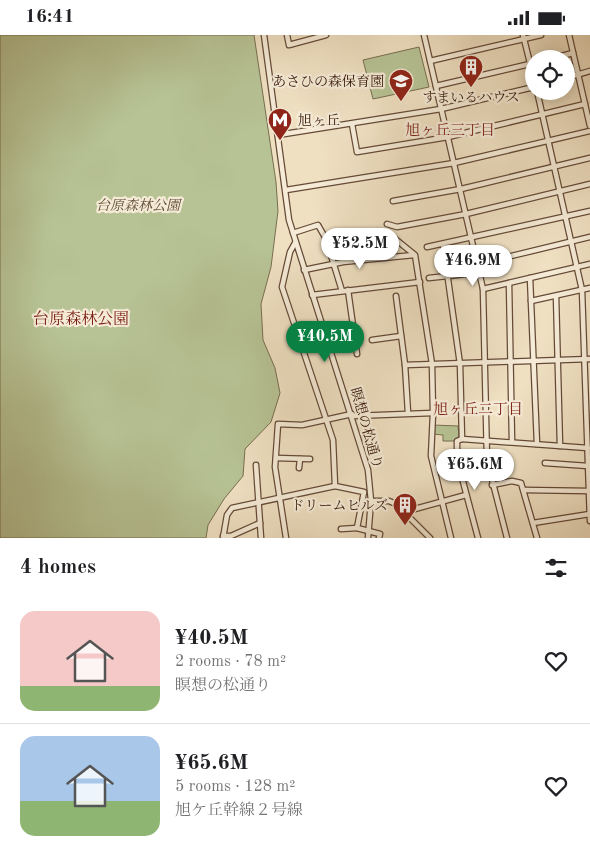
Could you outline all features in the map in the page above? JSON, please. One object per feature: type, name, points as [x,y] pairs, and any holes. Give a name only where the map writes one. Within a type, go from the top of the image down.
[{"type":"street","name":"瞑想の松通り","points":[[264,35],[293,233],[368,470],[371,501],[368,538]]},
{"type":"street","points":[[287,35],[289,45],[326,35]]},
{"type":"street","points":[[425,35],[440,109],[484,289],[487,459],[492,485],[507,538]]},
{"type":"street","points":[[430,61],[524,37],[541,35]]},
{"type":"street","points":[[569,35],[572,50]]},
{"type":"street","points":[[524,37],[528,50]]},
{"type":"street","points":[[575,60],[590,126]]},
{"type":"street","points":[[436,86],[525,65]]},
{"type":"street","points":[[575,76],[590,71]]},
{"type":"street","points":[[278,135],[440,109],[525,89]]},
{"type":"street","points":[[539,100],[582,290],[588,360],[590,521]]},
{"type":"street","points":[[352,124],[357,152],[448,137],[585,105]]},
{"type":"street","points":[[286,190],[454,163],[590,131]]},
{"type":"street","points":[[393,201],[460,189],[590,158]]},
{"type":"street","points":[[387,224],[397,227],[466,214],[590,184]]},
{"type":"street","points":[[427,247],[472,239],[590,211]]},
{"type":"street","points":[[293,233],[318,225],[326,239],[342,291]]},
{"type":"street","points":[[326,239],[389,234],[415,255],[432,364],[434,413],[431,456],[451,538]]},
{"type":"street","points":[[478,264],[590,237]]},
{"type":"street","points":[[296,243],[290,252],[282,287],[333,440],[336,486]]},
{"type":"street","points":[[442,244],[460,364],[462,439]]},
{"type":"street","points":[[304,270],[333,264],[415,255]]},
{"type":"street","points":[[484,289],[590,264]]},
{"type":"street","points":[[429,278],[479,272]]},
{"type":"street","points":[[530,278],[537,444]]},
{"type":"street","points":[[312,295],[420,283]]},
{"type":"street","points":[[509,283],[512,442]]},
{"type":"street","points":[[531,301],[590,288]]},
{"type":"street","points":[[348,290],[357,355]]},
{"type":"street","points":[[396,295],[405,365],[408,413]]},
{"type":"street","points":[[556,296],[560,446]]},
{"type":"street","points":[[584,313],[590,312]]},
{"type":"street","points":[[372,340],[401,336]]},
{"type":"street","points":[[405,365],[588,360]]},
{"type":"street","points":[[286,538],[276,458],[278,423],[302,425],[352,415],[434,413]]},
{"type":"street","points":[[478,538],[457,459],[457,441],[462,439],[512,442],[589,450]]},
{"type":"street","points":[[276,458],[310,459]]},
{"type":"street","points":[[299,468],[300,459]]},
{"type":"street","points":[[545,463],[588,466]]},
{"type":"street","points":[[256,465],[261,538]]},
{"type":"street","points":[[492,485],[520,482],[524,490],[537,538]]},
{"type":"street","points":[[260,523],[231,536],[223,537],[228,515],[232,508],[336,486],[364,492],[357,529]]},
{"type":"street","points":[[524,490],[589,491]]},
{"type":"street","points":[[404,512],[466,495]]},
{"type":"street","points":[[371,501],[389,501],[404,512],[430,538]]},
{"type":"street","points":[[533,523],[590,514]]},
{"type":"street","points":[[341,529],[369,531],[380,534],[379,538]]},
{"type":"green space","name":"台原森林公園","points":[[0,35],[254,35],[276,182],[278,211],[271,267],[261,304],[263,340],[275,368],[280,393],[271,422],[245,449],[243,476],[224,499],[208,525],[206,538],[0,538]]},
{"type":"green space","points":[[419,47],[429,87],[373,99],[363,60]]},
{"type":"green space","points":[[433,425],[458,426],[459,437],[454,441],[443,441],[443,435],[432,434]]},
{"type":"place","name":"すまいるハウス","points":[[471,88]]},
{"type":"place","name":"あさひの森保育園","points":[[401,102]]},
{"type":"place","name":"旭ヶ丘","points":[[280,141]]},
{"type":"place","name":"ドリームヒルズ","points":[[405,526]]},
{"type":"district","name":"旭ヶ丘三丁目","points":[[450,130]]},
{"type":"district","name":"台原森林公園","points":[[81,318]]},
{"type":"district","name":"旭ヶ丘二丁目","points":[[478,409]]}]
